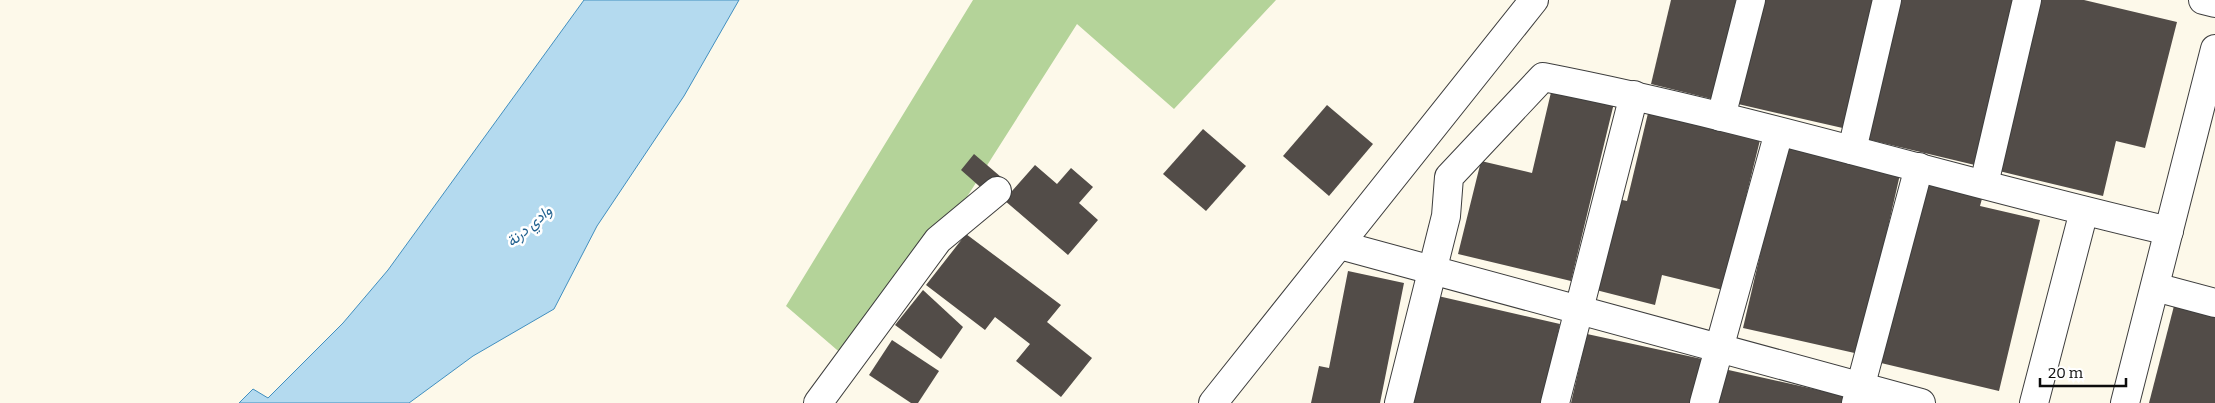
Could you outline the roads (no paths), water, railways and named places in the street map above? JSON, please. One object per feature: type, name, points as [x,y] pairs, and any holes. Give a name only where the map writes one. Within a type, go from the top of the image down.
[{"type":"street","points":[[1212,403],[1534,0]]},
{"type":"street","points":[[1721,117],[1751,0]]},
{"type":"street","points":[[1852,150],[1887,0]]},
{"type":"street","points":[[1984,184],[2028,0]]},
{"type":"street","points":[[2203,0],[2215,3]]},
{"type":"street","points":[[2126,403],[2214,57]]},
{"type":"street","points":[[1399,403],[1446,216],[1449,177],[1543,77],[1634,95],[1919,167],[2084,212],[2169,231]]},
{"type":"street","points":[[1555,403],[1634,95]]},
{"type":"street","points":[[1704,403],[1779,132]]},
{"type":"street","points":[[1858,395],[1919,167]]},
{"type":"street","points":[[818,403],[938,240],[997,191]]},
{"type":"street","points":[[2034,403],[2084,212]]},
{"type":"street","points":[[1340,245],[1718,347],[1858,395],[1922,403]]},
{"type":"street","points":[[2155,287],[2215,303]]},
{"type":"water","name":"وادي درنة","points":[[584,0],[739,0],[684,96],[597,226],[554,309],[473,356],[409,403],[239,403],[253,389],[268,398],[343,323],[388,270]]}]
